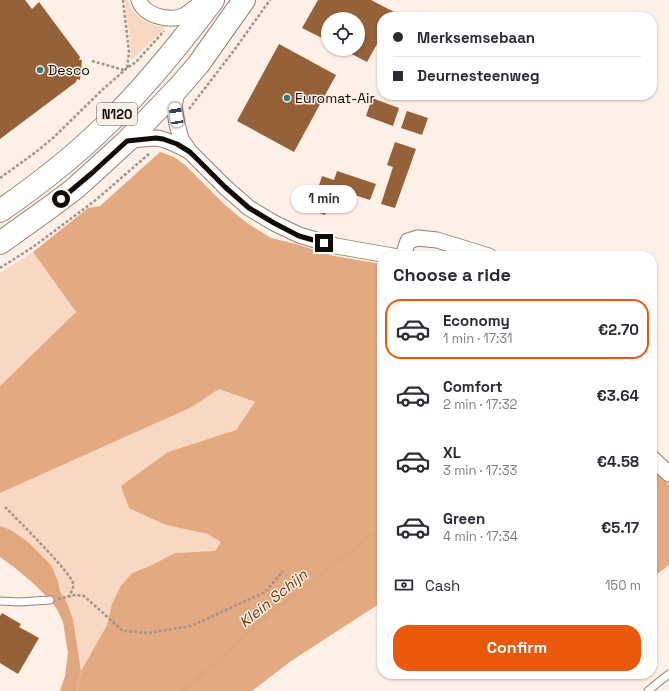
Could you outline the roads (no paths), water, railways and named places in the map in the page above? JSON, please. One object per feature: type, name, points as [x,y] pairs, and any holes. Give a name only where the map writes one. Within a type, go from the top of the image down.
[{"type":"main road","name":"N120","points":[[0,211],[54,171],[103,129],[170,55],[213,0]]},
{"type":"main road","name":"N120","points":[[0,242],[73,190],[127,141],[198,65],[244,0]]},
{"type":"street","points":[[139,0],[142,6],[148,11],[153,14],[169,18],[189,13],[197,5],[213,0]]},
{"type":"street","points":[[178,88],[174,106],[181,139],[190,152],[225,187],[249,208],[299,236],[336,246],[377,253]]},
{"type":"street","points":[[127,141],[156,138],[163,139],[177,144],[190,152]]},
{"type":"street","points":[[405,251],[408,241],[418,238],[437,240],[473,251]]},
{"type":"street","points":[[657,463],[669,474]]},
{"type":"lane","points":[[0,601],[19,602],[50,600]]},
{"type":"lane","points":[[648,691],[669,674]]},
{"type":"waterway","name":"Klein Schijn","points":[[183,691],[270,614],[377,531]]},
{"type":"place","name":"Desco","points":[[40,70]]},
{"type":"place","name":"Euromat-Air","points":[[287,98]]}]
